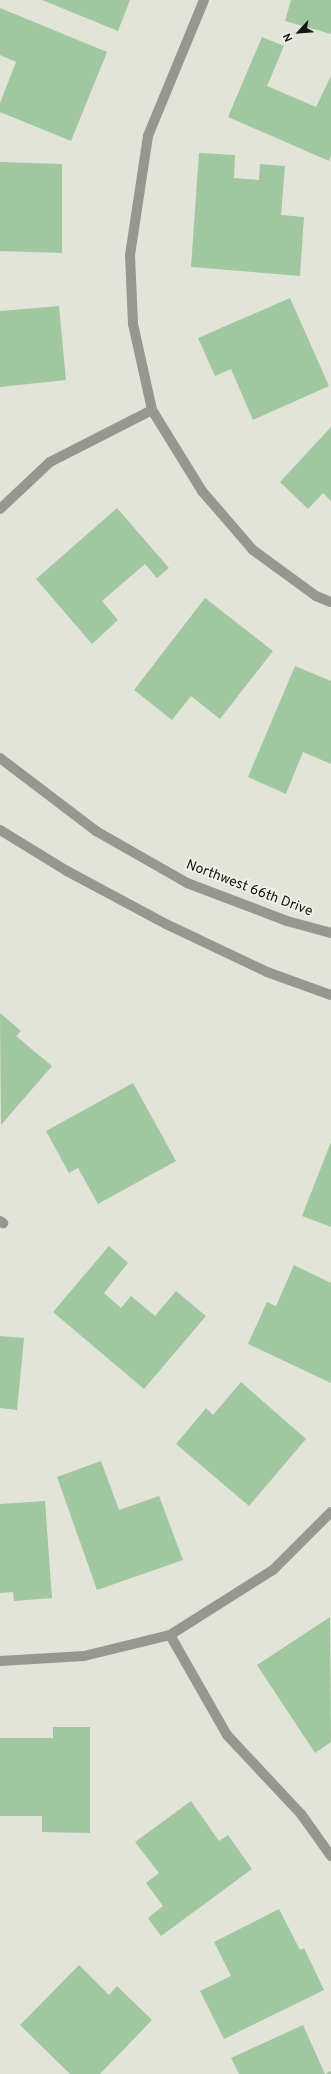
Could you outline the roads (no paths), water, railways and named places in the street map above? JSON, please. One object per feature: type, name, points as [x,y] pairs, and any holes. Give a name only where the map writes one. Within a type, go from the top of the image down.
[{"type":"street","points":[[204,0],[148,136],[130,255],[133,324],[152,410],[202,491],[253,550],[316,596],[331,602]]},
{"type":"street","points":[[0,509],[50,462],[152,410]]},
{"type":"street","name":"Northwest 66th Drive","points":[[0,758],[96,831],[187,883],[287,921],[331,932]]},
{"type":"street","points":[[0,830],[67,871],[166,924],[267,972],[331,995]]},
{"type":"street","points":[[0,1661],[84,1656],[170,1635],[273,1570],[331,1512]]},
{"type":"street","points":[[170,1635],[227,1735],[301,1814],[331,1856]]}]
